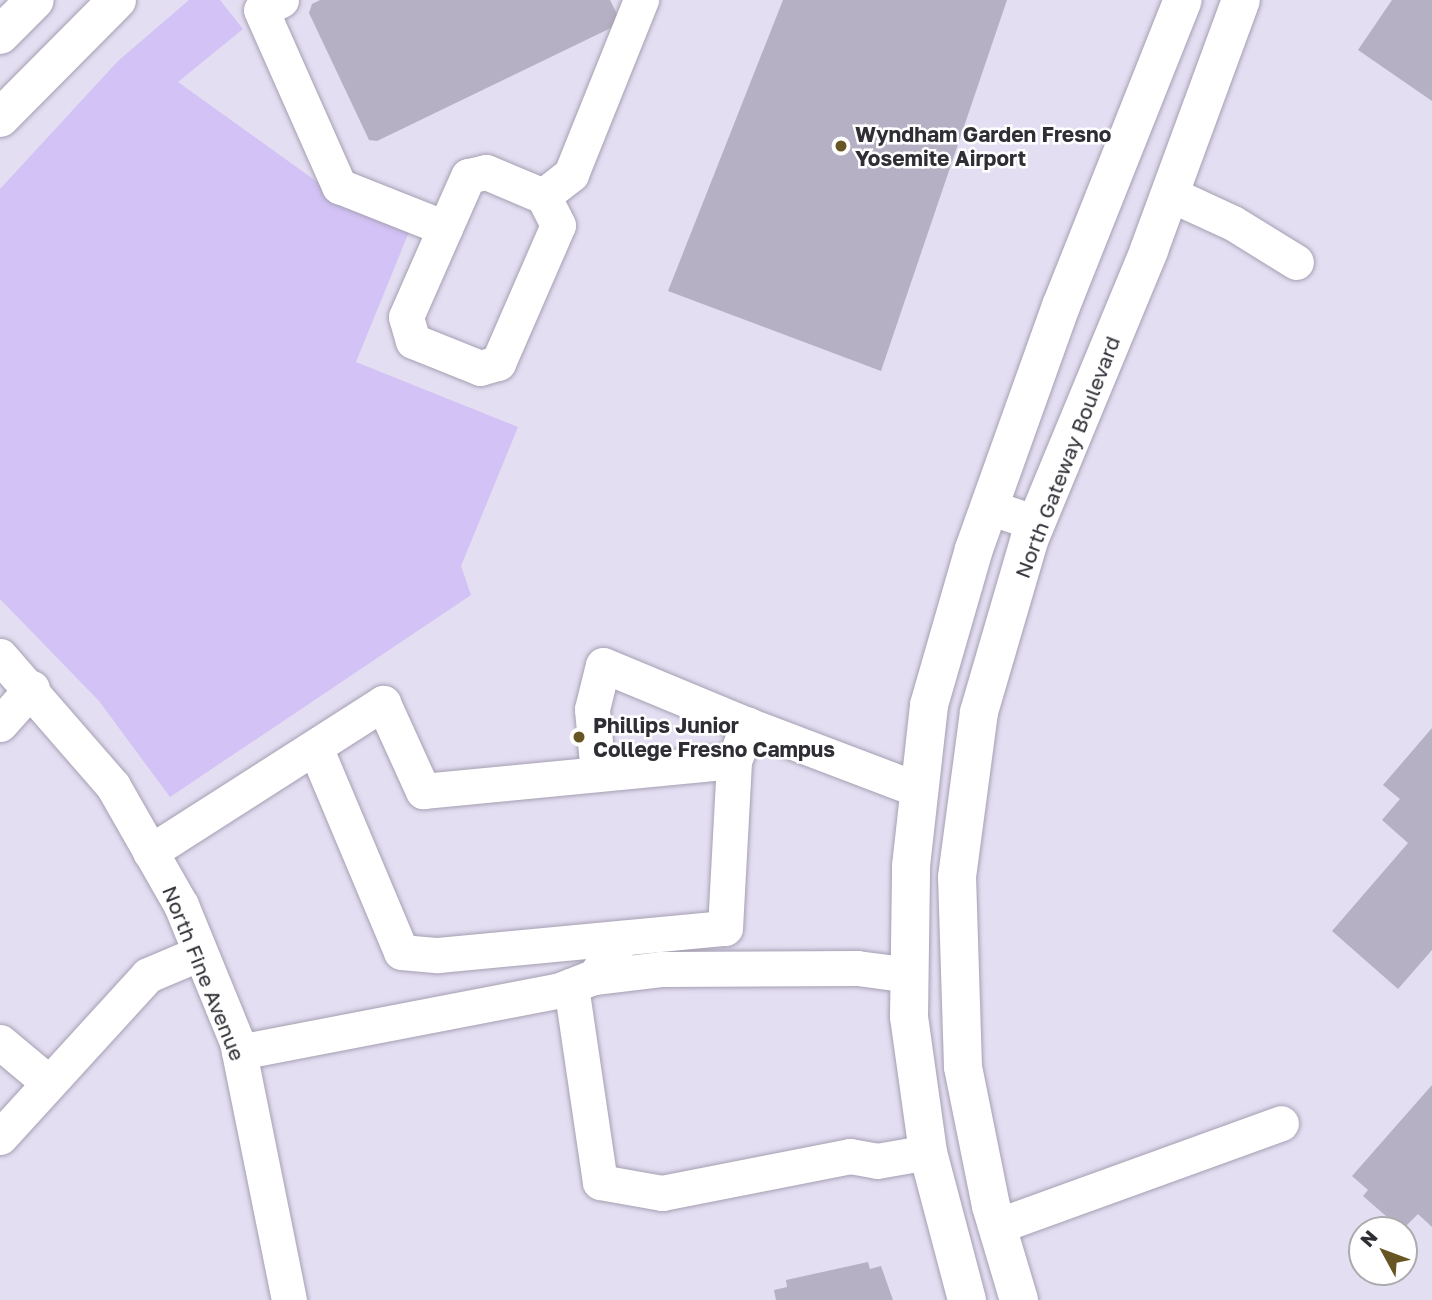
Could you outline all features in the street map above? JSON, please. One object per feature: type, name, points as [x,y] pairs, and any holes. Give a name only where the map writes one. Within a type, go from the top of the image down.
[{"type":"main road","points":[[0,35],[34,0]]},
{"type":"main road","points":[[0,118],[117,0]]},
{"type":"main road","points":[[967,1300],[929,1152],[909,1017],[911,866],[929,705],[989,507],[1061,306],[1183,0]]},
{"type":"main road","name":"North Gateway Boulevard","points":[[1019,1300],[997,1226],[963,1067],[957,877],[979,712],[1036,523],[1170,194],[1241,0]]},
{"type":"street","points":[[543,196],[571,174],[641,0]]},
{"type":"street","points":[[262,2],[339,186],[445,228]]},
{"type":"street","points":[[486,172],[543,196],[558,225],[498,363],[480,368],[413,341],[406,317],[445,228],[468,176],[486,172]]},
{"type":"street","points":[[1170,194],[1233,223],[1296,262]]},
{"type":"street","points":[[989,507],[1036,523]]},
{"type":"street","name":"North Fine Avenue","points":[[0,656],[32,688],[113,786],[181,905],[239,1052],[289,1300]]},
{"type":"street","points":[[598,774],[592,709],[603,665],[748,725],[919,790]]},
{"type":"street","points":[[0,724],[32,688]]},
{"type":"street","points":[[150,852],[383,703],[424,791],[733,761]]},
{"type":"street","points":[[315,747],[401,952],[438,955],[725,928],[733,761],[748,725]]},
{"type":"street","points":[[622,938],[582,981],[600,1182],[662,1193],[850,1156],[877,1161],[929,1152]]},
{"type":"street","points":[[0,1137],[148,975],[200,953]]},
{"type":"street","points":[[239,1052],[582,981],[661,969],[857,968],[909,975]]},
{"type":"street","points":[[0,1042],[48,1082]]},
{"type":"street","points":[[997,1226],[1281,1123]]},
{"type":"shaded area","points":[[189,0],[220,0],[243,29],[178,82],[341,199],[411,227],[356,362],[518,427],[461,566],[471,595],[170,797],[99,701],[0,599],[0,189],[118,61]]},
{"type":"building","points":[[320,0],[610,0],[619,18],[617,25],[377,141],[369,140],[309,13],[312,4]]},
{"type":"building","name":"Wyndham Garden Fresno Yosemite Airport","points":[[783,0],[1007,0],[881,371],[668,291]]},
{"type":"building","points":[[1392,0],[1432,0],[1432,101],[1358,50]]},
{"type":"building","points":[[1432,728],[1432,950],[1398,989],[1332,931],[1408,843],[1382,820],[1400,799],[1383,785]]},
{"type":"building","points":[[1432,1085],[1432,1227],[1418,1214],[1386,1216],[1363,1196],[1368,1190],[1352,1176]]},
{"type":"building","points":[[868,1262],[870,1269],[881,1266],[893,1300],[776,1300],[774,1290],[787,1287],[786,1280]]},
{"type":"place","name":"Wyndham Garden Fresno Yosemite Airport","points":[[841,146]]},
{"type":"place","name":"Phillips Junior College Fresno Campus","points":[[579,737]]}]
